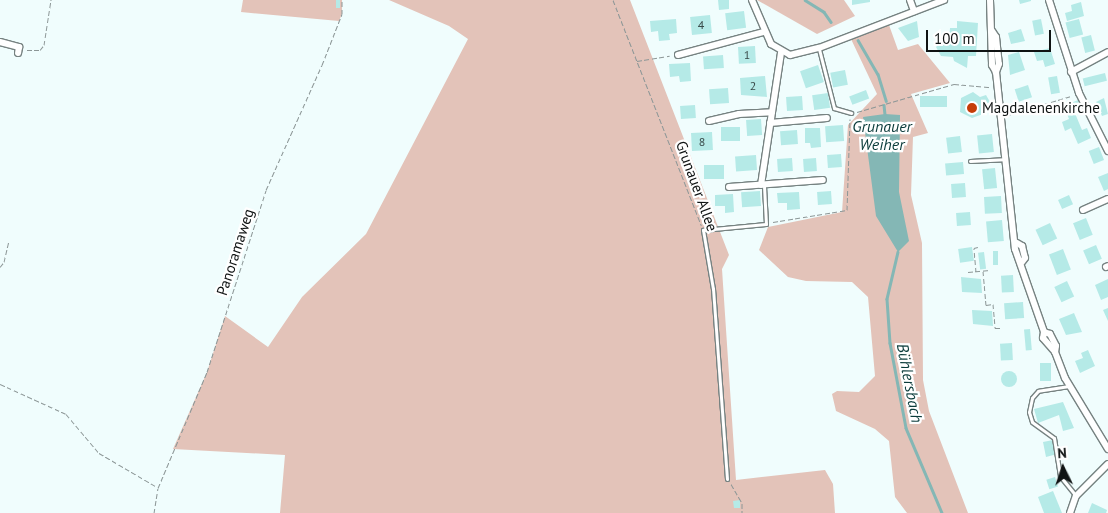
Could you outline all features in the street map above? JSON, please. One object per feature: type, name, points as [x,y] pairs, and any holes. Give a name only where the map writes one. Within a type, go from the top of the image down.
[{"type":"street","points":[[752,0],[764,32],[771,44],[781,52],[799,55],[944,0]]},
{"type":"street","points":[[910,0],[914,11]]},
{"type":"street","points":[[990,0],[992,65],[996,72],[1004,159],[1017,254],[1022,262],[1044,332],[1043,338],[1055,352],[1070,386],[1108,449]]},
{"type":"street","points":[[1049,0],[1070,72],[1108,152]]},
{"type":"street","points":[[678,55],[764,32]]},
{"type":"street","points":[[0,42],[18,50]]},
{"type":"street","points":[[762,185],[781,52]]},
{"type":"street","points":[[1070,72],[1108,52]]},
{"type":"street","points":[[709,121],[739,114],[772,112]]},
{"type":"street","points":[[770,123],[827,118]]},
{"type":"street","points":[[729,187],[824,180]]},
{"type":"street","points":[[1084,210],[1108,199]]},
{"type":"street","points":[[1070,513],[1076,496],[1108,464]]},
{"type":"lane","points":[[819,48],[834,108],[851,113]]},
{"type":"lane","points":[[970,161],[1004,159]]},
{"type":"lane","points":[[703,230],[766,224],[762,185]]},
{"type":"lane","name":"Grunauer Allee","points":[[703,230],[714,289],[727,479]]},
{"type":"lane","points":[[1070,386],[1038,391],[1032,398],[1029,412],[1032,422],[1054,438],[1060,476],[1076,496]]},
{"type":"path","points":[[18,50],[40,50],[44,45],[52,0]]},
{"type":"path","name":"Panoramaweg","points":[[154,513],[158,488],[207,372],[266,190],[322,65],[342,14],[342,0]]},
{"type":"path","name":"Grunauer Allee","points":[[613,0],[703,230]]},
{"type":"path","points":[[636,61],[678,55]]},
{"type":"path","points":[[766,224],[847,210],[851,113],[954,84],[997,88]]},
{"type":"path","points":[[1000,116],[1079,93]]},
{"type":"path","points":[[0,267],[4,262],[9,241]]},
{"type":"path","points":[[976,272],[974,248],[978,247]]},
{"type":"path","points":[[968,272],[990,270]]},
{"type":"path","points":[[983,271],[986,305],[993,304],[995,328],[1002,328]]},
{"type":"path","points":[[0,384],[66,414],[99,453],[158,488]]},
{"type":"path","points":[[727,479],[742,502],[742,513]]},
{"type":"shaded area","points":[[243,0],[342,0],[342,14],[339,21],[241,12]]},
{"type":"shaded area","points":[[389,0],[630,0],[729,255],[722,269],[736,480],[825,470],[833,484],[835,513],[280,513],[285,455],[173,449],[207,372],[225,316],[268,347],[302,297],[366,234],[468,39],[449,26]]},
{"type":"shaded area","points":[[757,0],[844,0],[855,16],[817,34]]},
{"type":"shaded area","points":[[889,25],[898,50],[918,44],[950,83],[911,94],[928,133],[913,137],[911,195],[922,243],[923,380],[929,411],[968,513],[907,513],[895,497],[889,441],[875,429],[836,411],[832,394],[837,391],[859,392],[875,376],[868,297],[852,282],[806,281],[788,277],[759,250],[768,227],[842,212],[848,125],[877,94],[851,39]]},
{"type":"water","name":"Grunauer Weiher","points":[[885,114],[900,115],[899,192],[909,241],[898,252],[876,216],[863,117]]},
{"type":"building","points":[[336,0],[340,0],[340,8],[336,8]]},
{"type":"building","points":[[718,0],[729,0],[729,9],[719,10]]},
{"type":"building","points":[[852,0],[870,0],[870,2],[852,5]]},
{"type":"building","points":[[1019,0],[1031,0],[1031,1],[1020,4]]},
{"type":"building","points":[[1081,2],[1084,16],[1067,21],[1065,13],[1072,11],[1071,5]]},
{"type":"building","points":[[744,11],[746,28],[727,30],[725,13]]},
{"type":"building","points":[[710,15],[712,33],[692,35],[690,17]]},
{"type":"building","points":[[676,19],[677,33],[669,34],[670,40],[659,41],[658,31],[651,32],[650,21]]},
{"type":"building","points":[[1041,19],[1044,34],[1035,35],[1032,21]]},
{"type":"building","points":[[1079,19],[1083,34],[1070,38],[1065,23]]},
{"type":"building","points":[[917,21],[919,37],[908,41],[898,28]]},
{"type":"building","points":[[957,21],[978,23],[976,56],[968,56],[967,68],[954,61],[953,57],[941,56],[936,47],[942,41],[949,41],[950,28],[957,28]]},
{"type":"building","points":[[1021,29],[1025,41],[1011,44],[1008,33]]},
{"type":"building","points":[[1091,35],[1095,51],[1085,53],[1081,37]]},
{"type":"building","points":[[755,46],[756,63],[739,64],[738,47]]},
{"type":"building","points":[[1050,48],[1055,64],[1045,67],[1043,60],[1037,61],[1034,52]]},
{"type":"building","points":[[1019,52],[1025,70],[1010,75],[1008,55]]},
{"type":"building","points":[[723,55],[724,68],[704,69],[703,56]]},
{"type":"building","points":[[690,63],[691,81],[680,82],[679,76],[670,77],[669,64]]},
{"type":"building","points":[[818,65],[824,82],[806,88],[800,71]]},
{"type":"building","points":[[845,70],[848,85],[833,88],[830,73]]},
{"type":"building","points":[[1105,73],[1107,81],[1085,86],[1083,79]]},
{"type":"building","points":[[765,76],[767,97],[741,95],[740,78]]},
{"type":"building","points":[[1057,76],[1060,93],[1051,94],[1048,78]]},
{"type":"building","points":[[1028,85],[1032,97],[1019,102],[1015,89]]},
{"type":"building","points":[[728,88],[729,103],[710,104],[709,89]]},
{"type":"building","points":[[866,90],[869,98],[852,105],[849,96]]},
{"type":"building","name":"Magdalenenkirche","points":[[973,92],[980,97],[986,95],[990,102],[985,105],[983,114],[972,118],[960,112],[961,98]]},
{"type":"building","points":[[828,93],[830,108],[814,110],[812,95]]},
{"type":"building","points":[[802,96],[803,110],[787,111],[786,97]]},
{"type":"building","points":[[920,96],[947,96],[947,107],[920,107]]},
{"type":"building","points":[[1104,98],[1108,114],[1102,116],[1096,102]]},
{"type":"building","points":[[1078,100],[1081,108],[1074,111],[1082,130],[1087,128],[1091,138],[1078,144],[1071,128],[1065,131],[1062,122],[1069,119],[1064,106]]},
{"type":"building","points":[[695,105],[696,118],[681,119],[680,106]]},
{"type":"building","points":[[761,119],[762,135],[747,136],[746,120]]},
{"type":"building","points":[[843,125],[844,141],[826,142],[825,126]]},
{"type":"building","points":[[721,127],[740,127],[740,141],[721,141]]},
{"type":"building","points":[[805,128],[820,128],[821,147],[811,148],[810,143],[805,143]]},
{"type":"building","points":[[797,130],[798,144],[781,145],[780,131]]},
{"type":"building","points":[[712,132],[713,150],[692,151],[691,133]]},
{"type":"building","points":[[992,134],[994,152],[979,153],[977,136]]},
{"type":"building","points":[[960,136],[962,152],[948,154],[946,138]]},
{"type":"building","points":[[1099,147],[1104,160],[1094,164],[1089,151]]},
{"type":"building","points":[[841,154],[842,167],[828,168],[827,155]]},
{"type":"building","points":[[756,155],[757,170],[736,171],[735,156]]},
{"type":"building","points":[[792,158],[793,171],[778,172],[777,159]]},
{"type":"building","points":[[816,158],[817,171],[804,172],[803,159]]},
{"type":"building","points":[[963,162],[964,174],[946,176],[945,164]]},
{"type":"building","points":[[704,165],[724,165],[724,179],[704,179]]},
{"type":"building","points":[[995,168],[997,188],[984,189],[982,169]]},
{"type":"building","points":[[1108,173],[1108,189],[1104,191],[1098,177]]},
{"type":"building","points":[[965,183],[966,197],[952,198],[951,184]]},
{"type":"building","points":[[760,191],[761,206],[742,207],[741,192]]},
{"type":"building","points":[[831,191],[832,204],[818,205],[817,192]]},
{"type":"building","points":[[799,192],[800,209],[787,210],[787,203],[778,203],[777,193]]},
{"type":"building","points":[[733,194],[734,212],[725,213],[725,206],[715,206],[715,195]]},
{"type":"building","points":[[1069,195],[1073,204],[1062,209],[1058,200]]},
{"type":"building","points":[[1001,196],[1002,213],[985,214],[984,197]]},
{"type":"building","points":[[970,212],[971,225],[957,226],[956,213]]},
{"type":"building","points":[[1086,218],[1093,235],[1080,240],[1073,223]]},
{"type":"building","points":[[1002,220],[1004,241],[988,242],[986,221]]},
{"type":"building","points":[[1050,223],[1057,238],[1043,245],[1035,230]]},
{"type":"building","points":[[1096,245],[1102,259],[1089,264],[1083,250]]},
{"type":"building","points":[[972,247],[974,261],[960,263],[958,249]]},
{"type":"building","points":[[1063,249],[1071,270],[1057,275],[1049,254]]},
{"type":"building","points":[[993,251],[998,251],[998,265],[993,265]]},
{"type":"building","points":[[984,252],[986,269],[980,270],[978,253]]},
{"type":"building","points":[[1013,275],[1014,292],[1002,293],[1001,276]]},
{"type":"building","points":[[961,277],[981,279],[982,293],[962,292]]},
{"type":"building","points":[[1108,279],[1108,297],[1101,300],[1095,285]]},
{"type":"building","points":[[1067,281],[1074,296],[1061,302],[1054,287]]},
{"type":"building","points":[[1023,302],[1024,318],[1005,319],[1004,303]]},
{"type":"building","points":[[1108,308],[1108,321],[1103,310]]},
{"type":"building","points":[[972,310],[992,311],[993,326],[973,324]]},
{"type":"building","points":[[1074,313],[1082,332],[1066,335],[1059,319]]},
{"type":"building","points":[[1030,329],[1032,350],[1026,350],[1024,330]]},
{"type":"building","points":[[1012,343],[1013,360],[1001,361],[1000,344]]},
{"type":"building","points":[[1088,350],[1095,366],[1080,373],[1075,361],[1083,358],[1081,353]]},
{"type":"building","points":[[1040,363],[1051,363],[1051,381],[1040,381]]},
{"type":"building","points":[[1009,371],[1015,373],[1017,379],[1015,385],[1009,387],[1003,385],[1001,379],[1003,373]]},
{"type":"building","points":[[1063,402],[1074,428],[1063,431],[1059,415],[1038,423],[1034,409]]},
{"type":"building","points":[[1053,440],[1057,454],[1046,457],[1043,442]]},
{"type":"building","points":[[1055,477],[1058,487],[1049,489],[1046,480]]},
{"type":"building","points":[[1053,491],[1062,513],[1044,513],[1038,497]]},
{"type":"building","points":[[740,500],[740,508],[734,508],[733,501]]},
{"type":"building","points":[[1092,503],[1107,510],[1106,513],[1088,513]]},
{"type":"waterway","name":"Bühlersbach","points":[[805,0],[824,12],[831,22]]},
{"type":"waterway","name":"Bühlersbach","points":[[858,40],[878,74],[886,101]]},
{"type":"waterway","name":"Bühlersbach","points":[[884,105],[885,114]]},
{"type":"waterway","name":"Bühlersbach","points":[[898,252],[887,299],[890,343],[906,428],[942,513]]},
{"type":"place","name":"Magdalenenkirche","points":[[972,108]]}]
